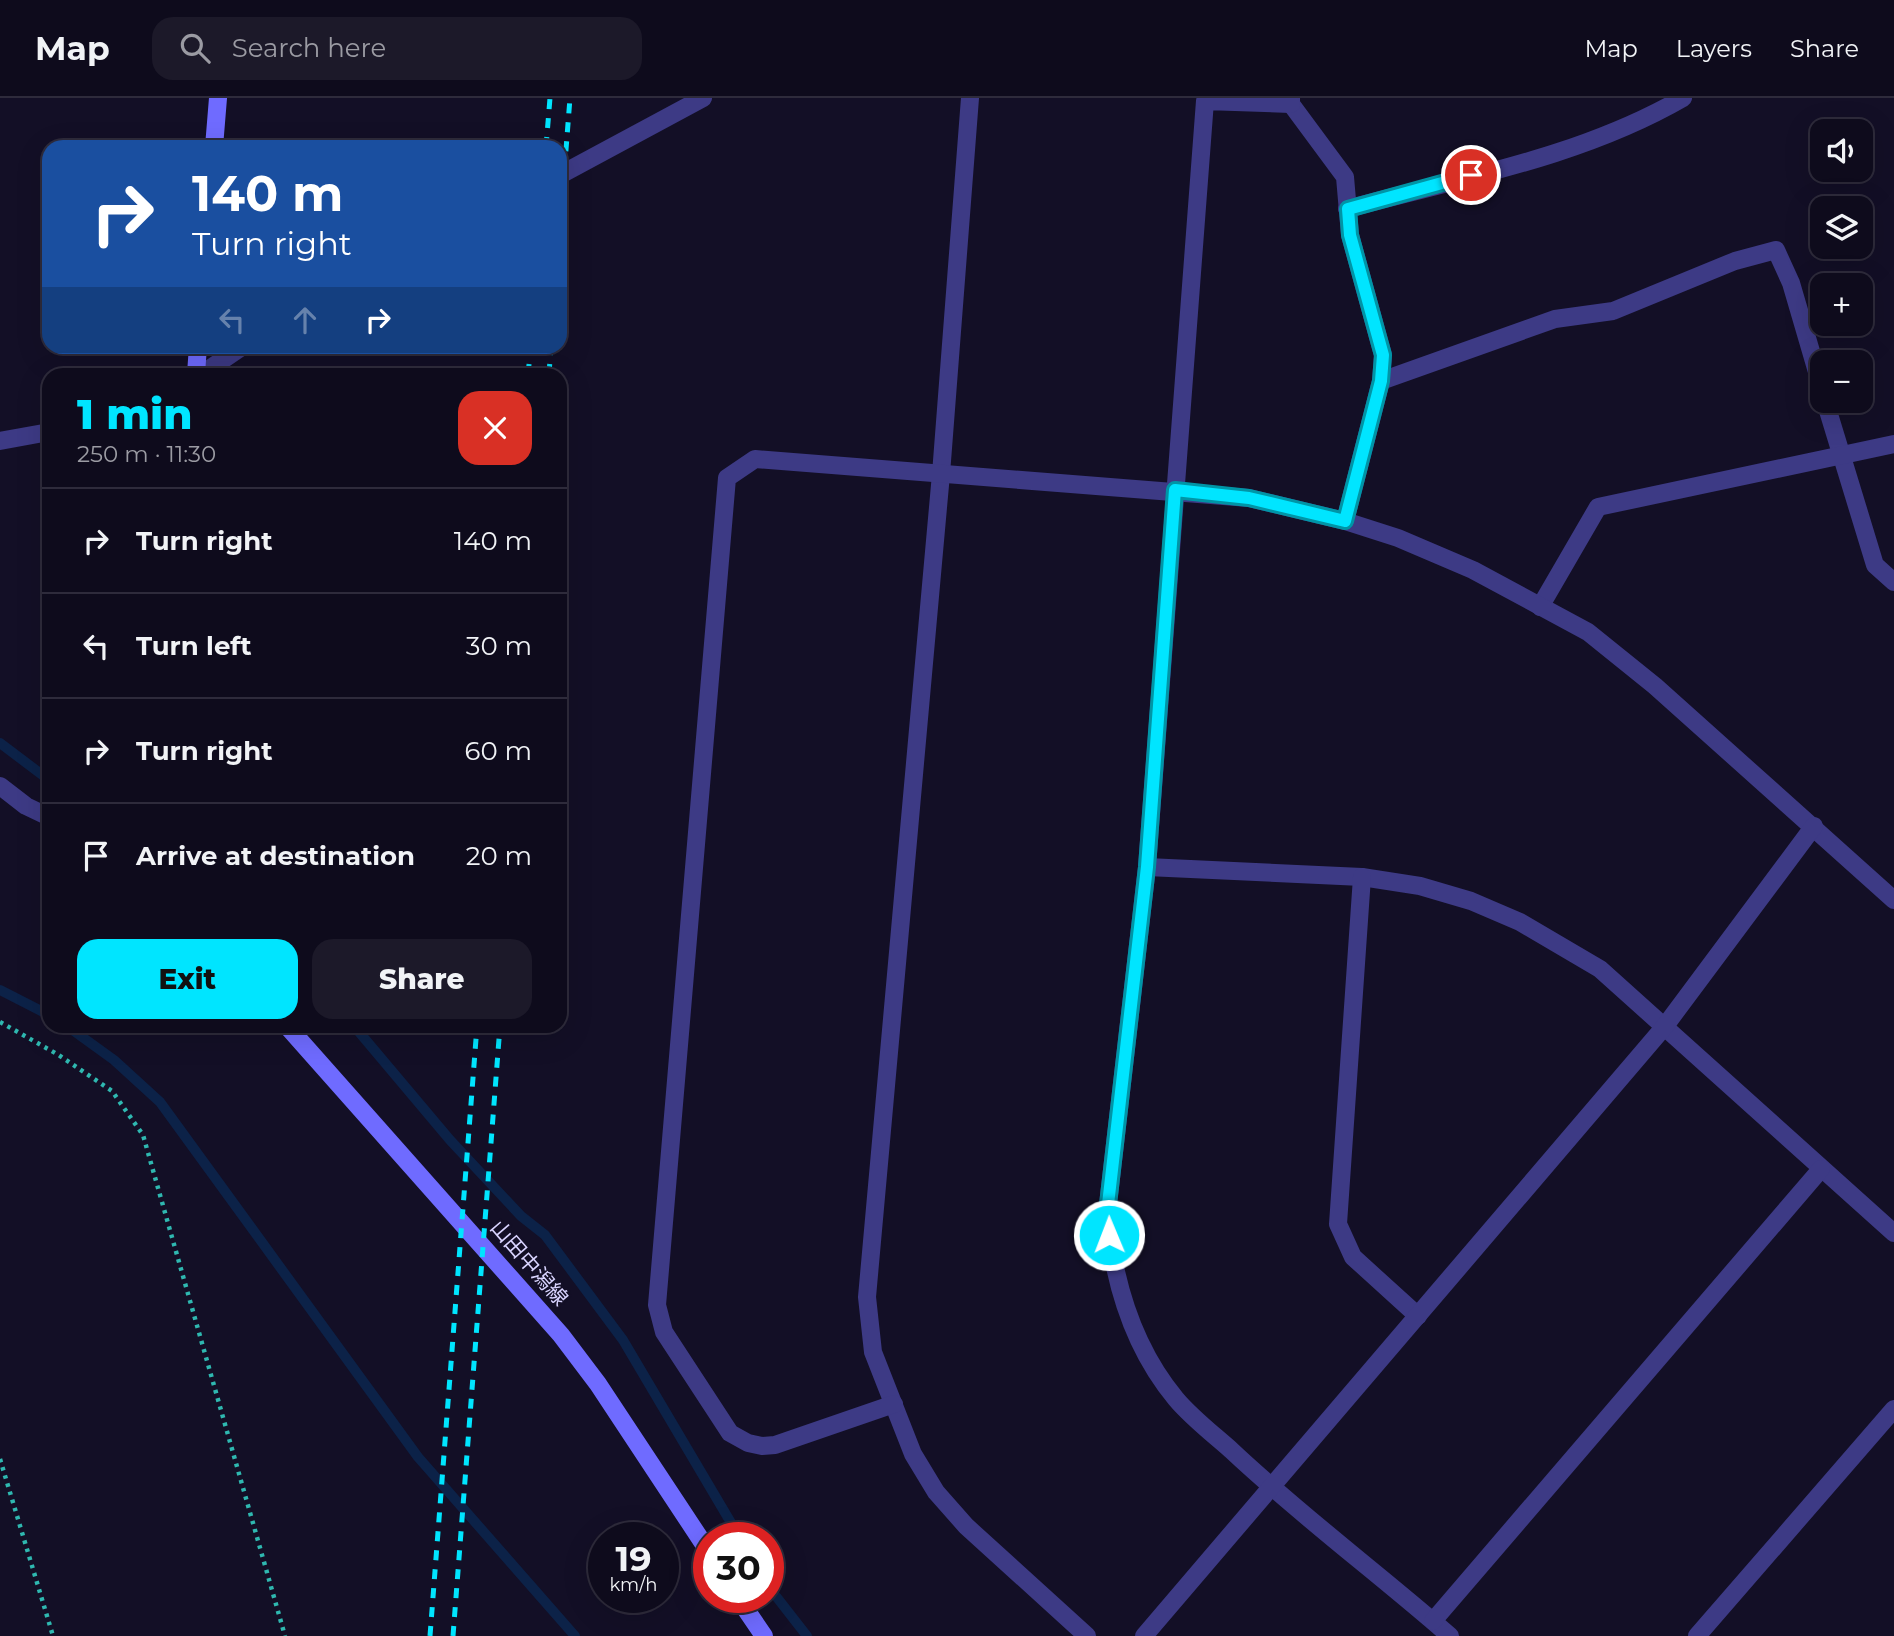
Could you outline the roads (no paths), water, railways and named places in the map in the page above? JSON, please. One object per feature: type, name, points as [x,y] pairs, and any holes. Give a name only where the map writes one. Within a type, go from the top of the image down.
[{"type":"main road","points":[[215,140],[218,98]]},
{"type":"main road","name":"山田中潟線","points":[[293,1033],[561,1335],[598,1384],[693,1528]]},
{"type":"main road","points":[[748,1613],[764,1636]]},
{"type":"street","points":[[567,171],[703,98]]},
{"type":"street","points":[[970,98],[942,474],[867,1297],[873,1352],[913,1454],[936,1492],[966,1526],[1087,1636]]},
{"type":"street","points":[[1348,209],[1594,142],[1647,119],[1683,98]]},
{"type":"street","points":[[1345,521],[1381,381],[1383,355],[1350,235],[1345,177],[1291,101],[1205,101],[1147,867],[1107,1213],[1111,1257],[1121,1298],[1133,1329],[1176,1399],[1272,1489],[1450,1636]]},
{"type":"street","points":[[1381,381],[1555,319],[1613,311],[1735,261],[1776,250],[1791,283],[1811,350]]},
{"type":"street","points":[[211,368],[231,354]]},
{"type":"street","points":[[1829,413],[1875,565],[1894,582]]},
{"type":"street","points":[[0,442],[42,433]]},
{"type":"street","points":[[1540,607],[1598,507],[1894,444]]},
{"type":"street","points":[[894,1404],[775,1445],[748,1443],[730,1433],[664,1332],[657,1305],[727,478],[755,459],[1175,490],[1249,498],[1345,521],[1398,538],[1473,570],[1588,632],[1655,685],[1894,900]]},
{"type":"street","points":[[0,786],[26,806],[42,814]]},
{"type":"street","points":[[1144,1636],[1665,1027],[1814,826]]},
{"type":"street","points":[[1147,867],[1362,877],[1420,886],[1471,901],[1520,922],[1600,969],[1894,1233]]},
{"type":"street","points":[[1362,877],[1338,1224],[1353,1257],[1418,1316]]},
{"type":"street","points":[[1433,1621],[1821,1169]]},
{"type":"street","points":[[1697,1636],[1894,1409]]},
{"type":"waterway","points":[[0,743],[42,775]]},
{"type":"waterway","points":[[0,990],[42,1011]]},
{"type":"waterway","points":[[77,1033],[114,1060],[160,1102],[418,1457],[575,1636]]},
{"type":"waterway","points":[[360,1033],[450,1140],[521,1216],[545,1235],[623,1340],[731,1522]]},
{"type":"waterway","points":[[784,1607],[807,1636]]},
{"type":"railway","points":[[547,140],[550,98]]},
{"type":"railway","points":[[567,140],[570,98]]},
{"type":"railway","points":[[529,368],[530,354]]},
{"type":"railway","points":[[549,368],[550,354]]},
{"type":"railway","points":[[430,1636],[476,1033]]},
{"type":"railway","points":[[453,1636],[499,1033]]}]
